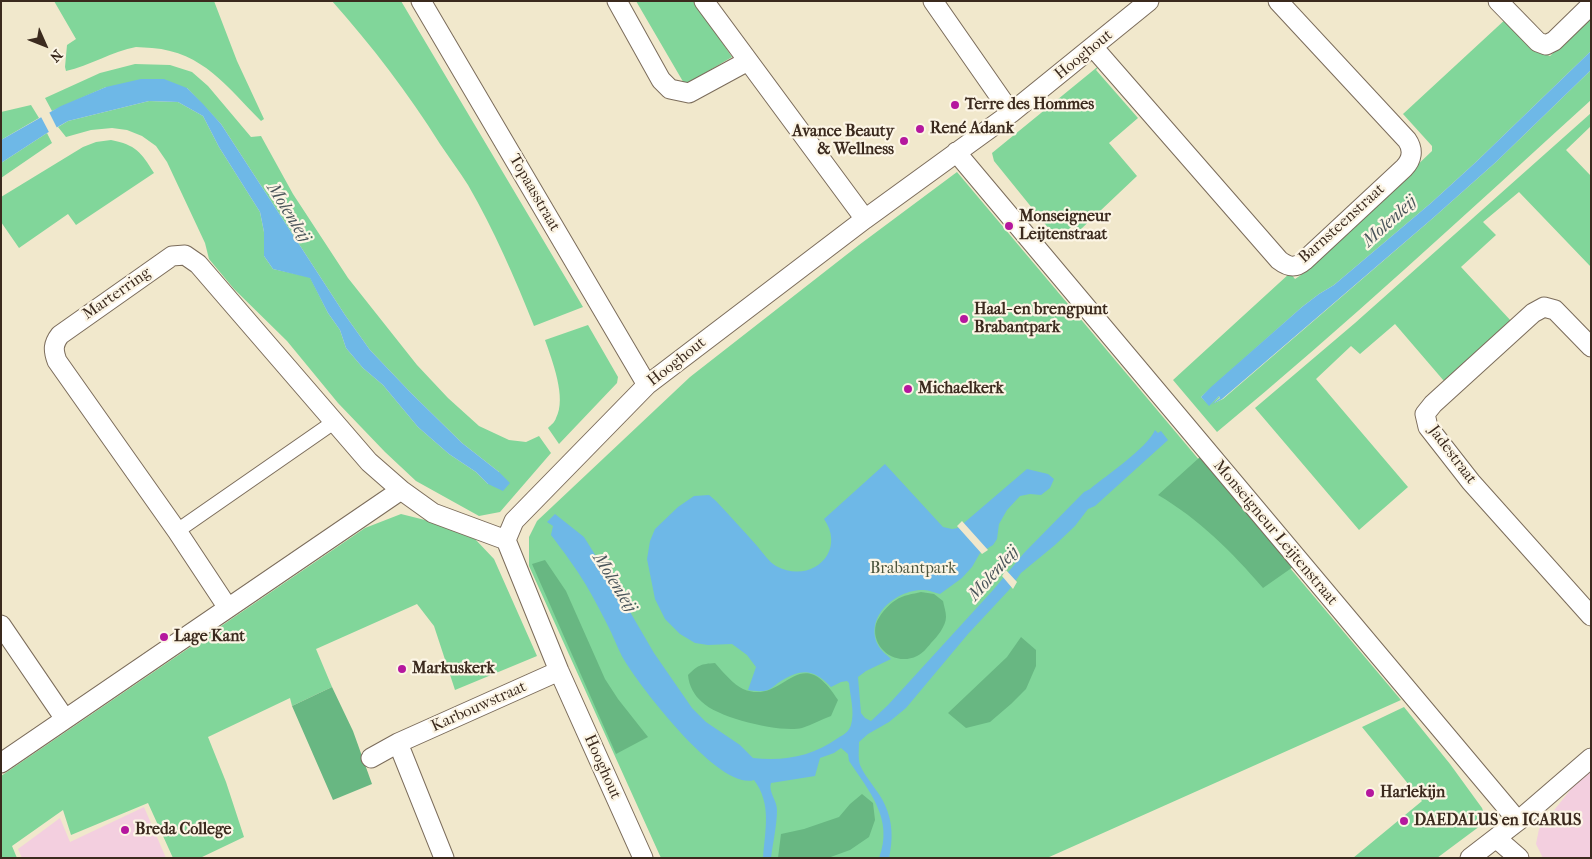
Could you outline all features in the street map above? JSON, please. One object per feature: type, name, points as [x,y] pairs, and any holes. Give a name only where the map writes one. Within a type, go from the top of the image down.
[{"type":"street","points":[[617,1],[661,80],[670,90],[689,94],[748,61]]},
{"type":"street","points":[[704,1],[865,218]]},
{"type":"street","points":[[933,1],[1011,114]]},
{"type":"street","name":"Hooghout","points":[[643,858],[559,671],[506,540],[514,520],[647,385],[865,218],[1011,114],[1149,1]]},
{"type":"street","name":"Barnsteenstraat","points":[[1093,48],[1279,260],[1288,266],[1300,265],[1404,168],[1410,160],[1412,150],[1407,140],[1278,1]]},
{"type":"street","points":[[1498,1],[1538,42],[1546,45],[1554,41],[1591,5]]},
{"type":"street","name":"Topaasstraat","points":[[424,2],[647,385]]},
{"type":"street","name":"Monseigneur Leijtenstraat","points":[[956,152],[1518,821]]},
{"type":"street","name":"Marterring","points":[[228,608],[177,531],[57,361],[53,352],[54,343],[60,335],[172,256],[185,255],[198,264],[369,462],[401,490]]},
{"type":"street","name":"Jadestraat","points":[[1591,347],[1555,310],[1544,307],[1533,313],[1433,404],[1425,414],[1428,427],[1471,482],[1591,616]]},
{"type":"street","points":[[177,531],[334,422]]},
{"type":"street","points":[[1,763],[401,490],[433,512],[506,540]]},
{"type":"street","points":[[1,625],[64,719]]},
{"type":"street","name":"Karbouwstraat","points":[[371,758],[398,742],[559,671]]},
{"type":"street","points":[[398,742],[444,858]]},
{"type":"street","points":[[1470,858],[1518,821],[1591,758]]},
{"type":"street","points":[[1496,838],[1518,858]]},
{"type":"shaded area","points":[[1591,764],[1591,858],[1543,858],[1536,844],[1539,829]]},
{"type":"shaded area","name":"Breda College","points":[[144,807],[166,858],[22,858],[18,849],[60,818],[70,842]]},
{"type":"green space","points":[[54,1],[214,1],[237,61],[264,119],[261,121],[213,73],[186,56],[170,51],[136,47],[66,71],[67,45],[76,39]]},
{"type":"green space","points":[[332,1],[401,1],[583,307],[534,326],[504,254],[468,185],[402,88]]},
{"type":"green space","points":[[636,1],[694,1],[732,57],[685,85]]},
{"type":"green space","points":[[1591,16],[1591,51],[1431,203],[1334,285],[1302,307],[1201,397],[1209,405],[1219,396],[1214,403],[1223,399],[1496,162],[1591,70],[1591,100],[1359,310],[1217,432],[1173,380],[1290,273],[1295,279],[1304,273],[1432,151],[1432,146],[1403,114],[1508,17],[1543,53],[1550,56]]},
{"type":"green space","points":[[135,64],[170,65],[192,72],[208,86],[251,137],[261,136],[293,194],[348,278],[417,365],[448,398],[479,426],[509,440],[526,442],[539,436],[551,453],[500,512],[479,516],[416,481],[338,403],[287,341],[234,289],[209,259],[205,243],[167,162],[156,146],[142,136],[127,130],[112,128],[91,130],[66,137],[58,127],[68,121],[149,101],[178,102],[203,116],[219,147],[260,212],[264,232],[264,256],[273,269],[310,277],[328,313],[340,330],[346,348],[363,368],[383,385],[418,427],[449,454],[476,472],[488,484],[499,472],[462,443],[370,350],[345,315],[221,124],[187,88],[106,87],[52,111],[45,98],[100,73]]},
{"type":"green space","points":[[1101,64],[1096,70],[1138,118],[1109,143],[1137,176],[1080,230],[1072,226],[1058,240],[994,161],[992,153]]},
{"type":"green space","points":[[31,105],[39,118],[1,140],[1,112]]},
{"type":"green space","points":[[1591,113],[1591,126],[1566,150],[1591,176],[1591,267],[1519,192],[1483,222],[1496,235],[1461,267],[1512,322],[1444,381],[1395,324],[1360,354],[1351,346],[1316,379],[1408,487],[1359,530],[1255,408],[1355,323]]},
{"type":"green space","points":[[47,133],[52,143],[1,178],[1,163]]},
{"type":"green space","points":[[111,140],[126,144],[137,150],[154,173],[76,225],[68,214],[19,248],[1,222],[1,197],[83,147],[96,142]]},
{"type":"green space","name":"Brabantpark","points":[[957,172],[1401,700],[1047,858],[661,858],[529,566],[529,537],[537,521],[690,377],[859,245]]},
{"type":"green space","points":[[588,325],[618,377],[617,383],[559,444],[548,428],[553,423],[559,410],[560,400],[557,379],[545,340]]},
{"type":"green space","points":[[1200,457],[1293,567],[1263,588],[1201,525],[1158,495]]},
{"type":"green space","points":[[401,514],[425,520],[475,539],[494,559],[537,656],[455,690],[434,626],[417,604],[316,649],[332,687],[292,706],[290,698],[208,737],[226,782],[244,837],[200,858],[173,858],[148,803],[71,835],[63,810],[12,846],[17,858],[1,858],[1,776],[365,528]]},
{"type":"green space","points":[[545,560],[566,591],[605,679],[648,737],[616,754],[532,564]]},
{"type":"green space","points":[[921,592],[934,594],[943,601],[946,620],[936,638],[919,655],[909,659],[893,657],[886,653],[877,640],[875,632],[877,621],[884,610],[896,600]]},
{"type":"green space","points":[[1021,637],[1036,650],[1036,666],[1026,689],[990,722],[966,728],[948,713],[1007,657]]},
{"type":"green space","points":[[715,663],[728,678],[740,687],[758,692],[770,689],[801,674],[812,674],[824,682],[838,700],[831,716],[802,728],[779,728],[735,719],[710,708],[699,699],[691,687],[688,675],[694,669],[706,664]]},
{"type":"green space","points":[[332,687],[353,731],[372,784],[333,800],[292,706]]},
{"type":"green space","points":[[1404,707],[1450,764],[1482,808],[1484,813],[1483,819],[1480,826],[1437,858],[1353,858],[1422,801],[1362,727]]},
{"type":"green space","points":[[862,794],[873,803],[875,820],[869,837],[850,850],[828,858],[778,858],[781,834],[804,829],[839,817]]},
{"type":"water","points":[[1591,51],[1591,70],[1496,162],[1222,399],[1211,405],[1220,398],[1219,396],[1209,406],[1201,397],[1211,387],[1302,307],[1334,285],[1431,203]]},
{"type":"water","points":[[141,79],[164,79],[187,88],[221,124],[345,315],[370,350],[462,443],[510,483],[503,491],[488,484],[476,472],[449,454],[418,427],[383,385],[363,368],[346,348],[340,330],[328,313],[310,278],[273,269],[264,256],[264,232],[260,212],[219,147],[203,116],[178,102],[149,101],[68,121],[1,163],[1,140],[61,106],[106,87]]},
{"type":"water","points":[[1155,430],[1158,433],[1161,431],[1168,440],[1095,506],[1088,509],[1075,526],[1021,573],[1009,590],[968,634],[906,708],[859,742],[860,765],[882,800],[890,818],[892,838],[889,858],[879,858],[883,844],[883,831],[877,806],[849,761],[848,754],[841,748],[834,753],[820,758],[815,776],[771,783],[771,790],[777,806],[776,822],[771,858],[763,858],[766,818],[760,789],[754,780],[739,779],[722,770],[703,755],[648,694],[624,660],[593,596],[551,535],[553,526],[547,522],[555,514],[584,537],[654,653],[692,708],[706,722],[740,745],[753,758],[787,758],[818,750],[847,731],[851,725],[853,715],[849,683],[847,681],[841,682],[831,687],[819,677],[808,672],[802,672],[788,677],[768,690],[748,690],[756,667],[747,655],[732,644],[708,645],[695,643],[680,634],[665,619],[655,599],[647,559],[650,541],[655,529],[678,507],[694,496],[709,495],[773,564],[789,571],[801,571],[813,568],[822,562],[828,553],[831,543],[830,531],[824,519],[885,464],[943,527],[952,529],[958,528],[1027,469],[1048,474],[1054,479],[1050,488],[1041,495],[1030,494],[1020,496],[1007,510],[999,524],[997,539],[993,545],[980,553],[972,567],[962,578],[940,594],[924,590],[903,594],[886,606],[879,615],[875,624],[875,634],[879,647],[891,659],[858,677],[861,713],[871,721],[888,705],[994,589],[1024,553],[1084,492],[1144,445]]},
{"type":"pier","points":[[48,110],[58,130],[50,134],[40,115]]},
{"type":"pier","points":[[962,521],[988,550],[982,554],[957,526]]},
{"type":"pier","points":[[1006,570],[1017,582],[1013,589],[1002,576]]},
{"type":"place","name":"Terre des Hommes","points":[[955,105]]},
{"type":"place","name":"René Adank","points":[[920,129]]},
{"type":"place","name":"Avance Beauty & Wellness","points":[[904,141]]},
{"type":"place","name":"Monseigneur Leijtenstraat","points":[[1009,226]]},
{"type":"place","name":"Haal- en brengpunt Brabantpark","points":[[964,319]]},
{"type":"place","name":"Michaelkerk","points":[[908,389]]},
{"type":"place","name":"Lage Kant","points":[[164,637]]},
{"type":"place","name":"Markuskerk","points":[[402,669]]},
{"type":"place","name":"Harlekijn","points":[[1370,793]]},
{"type":"place","name":"DAEDALUS en ICARUS","points":[[1404,821]]},
{"type":"place","name":"Breda College","points":[[125,830]]},
{"type":"water label","name":"Molenleij","points":[[288,213]]},
{"type":"water label","name":"Molenleij","points":[[1390,222]]},
{"type":"water label","name":"Molenleij","points":[[994,574]]},
{"type":"water label","name":"Molenleij","points":[[614,583]]}]
